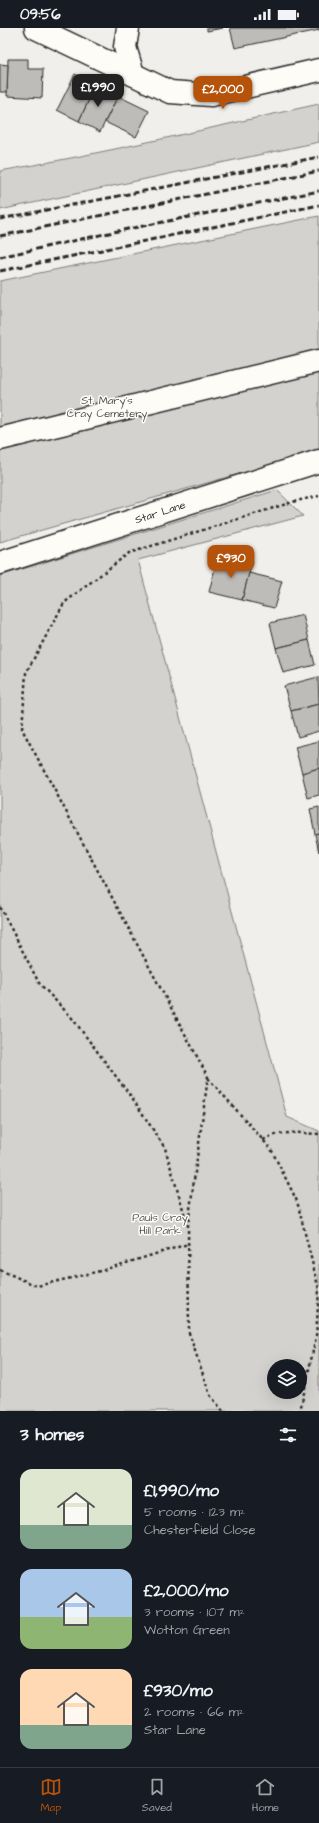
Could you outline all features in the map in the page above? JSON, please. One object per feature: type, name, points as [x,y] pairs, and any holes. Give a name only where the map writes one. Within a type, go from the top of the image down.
[{"type":"street","points":[[36,28],[170,92],[211,95],[319,70]]},
{"type":"street","points":[[128,28],[125,47],[133,74]]},
{"type":"street","points":[[0,439],[319,361]]},
{"type":"street","name":"Star Lane","points":[[0,562],[319,461]]},
{"type":"path","points":[[300,1411],[316,1337],[319,1290],[297,1201],[271,1148],[208,1077],[22,729],[26,673],[64,603],[129,553],[296,501],[319,496]]},
{"type":"path","points":[[0,907],[39,983],[76,1024],[133,1099],[165,1148],[188,1224]]},
{"type":"path","points":[[208,1077],[188,1224],[189,1333],[210,1395],[223,1411]]},
{"type":"path","points":[[263,1140],[275,1134],[319,1134]]},
{"type":"path","points":[[0,1270],[37,1286],[100,1271],[188,1244]]},
{"type":"green space","points":[[319,104],[319,142],[0,210],[0,171],[120,148]]},
{"type":"green space","name":"St. Mary's Cray Cemetery","points":[[319,216],[319,451],[0,542],[0,281]]},
{"type":"green space","name":"Pauls Cray Hill Park","points":[[277,490],[303,516],[138,560],[287,1117],[319,1131],[319,1411],[0,1411],[0,576]]},
{"type":"building","points":[[207,28],[223,28],[207,31]]},
{"type":"building","points":[[230,28],[319,28],[319,30],[235,48]]},
{"type":"building","points":[[8,59],[28,59],[28,69],[43,69],[42,98],[7,96]]},
{"type":"building","points":[[0,64],[8,65],[7,92],[0,92]]},
{"type":"building","points":[[75,74],[96,85],[79,121],[57,110]]},
{"type":"building","points":[[96,85],[118,96],[100,132],[79,121]]},
{"type":"building","points":[[118,96],[149,111],[136,137],[105,122]]},
{"type":"building","points":[[232,558],[252,563],[242,600],[209,592],[216,564],[230,568]]},
{"type":"building","points":[[249,573],[282,581],[274,608],[242,600]]},
{"type":"building","points":[[303,615],[309,640],[276,648],[270,623]]},
{"type":"building","points":[[309,640],[315,665],[283,673],[276,648]]},
{"type":"building","points":[[318,677],[319,704],[291,711],[284,686]]},
{"type":"building","points":[[319,704],[319,731],[298,737],[291,711]]},
{"type":"building","points":[[319,741],[319,768],[302,773],[295,747]]},
{"type":"building","points":[[319,768],[319,795],[308,798],[302,773]]},
{"type":"building","points":[[319,807],[319,833],[315,834],[310,809]]},
{"type":"building","points":[[319,833],[319,852],[315,834]]},
{"type":"railway","points":[[0,219],[319,157]]},
{"type":"railway","points":[[0,236],[319,171]]},
{"type":"railway","points":[[0,257],[118,231],[319,191]]},
{"type":"railway","points":[[0,271],[319,205]]}]
